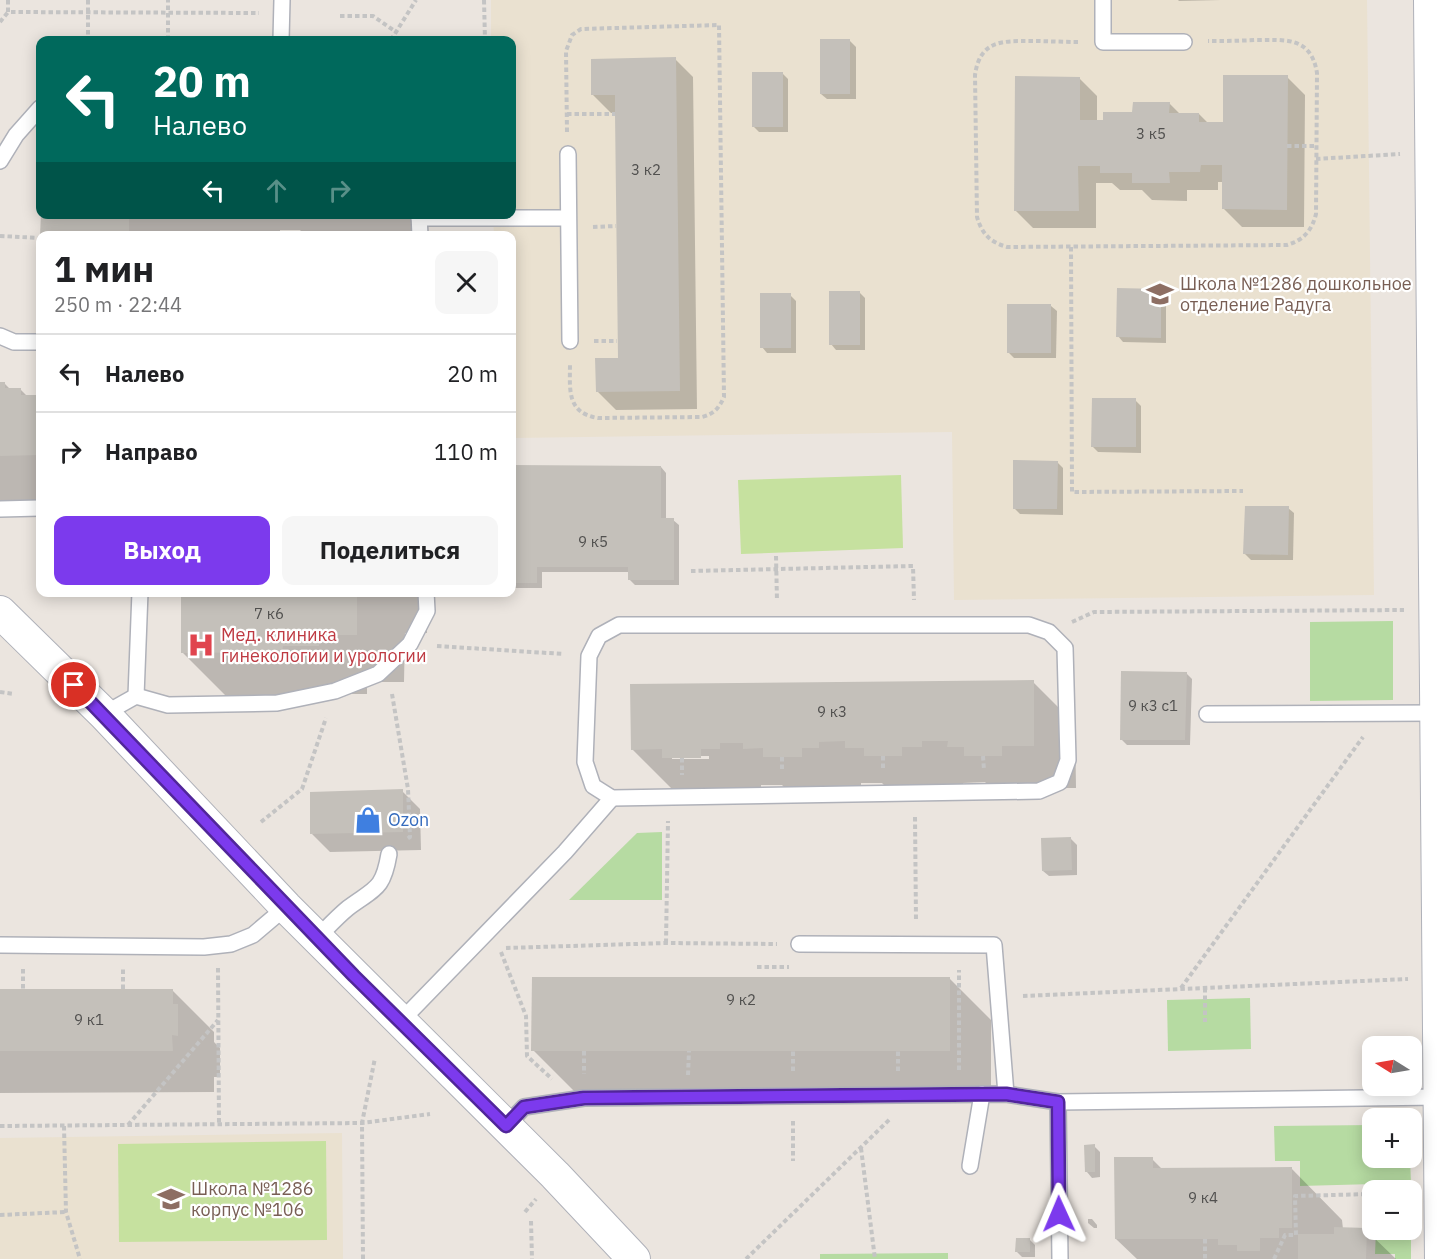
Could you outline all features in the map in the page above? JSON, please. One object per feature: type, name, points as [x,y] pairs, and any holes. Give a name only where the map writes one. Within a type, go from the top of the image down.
[{"type":"street","points":[[1430,0],[1441,1259]]},
{"type":"street","points":[[0,612],[104,714],[286,907],[506,1126],[634,1259]]},
{"type":"lane","points":[[1103,0],[1103,42],[1184,42]]},
{"type":"lane","points":[[281,7],[281,36]]},
{"type":"lane","points":[[0,161],[16,135],[36,112]]},
{"type":"lane","points":[[567,154],[570,341]]},
{"type":"lane","points":[[516,217],[568,218]]},
{"type":"lane","points":[[0,336],[14,342],[36,342]]},
{"type":"lane","points":[[0,509],[36,508]]},
{"type":"lane","points":[[136,696],[140,597]]},
{"type":"lane","points":[[104,714],[136,696],[168,705],[276,703],[335,691],[378,674],[410,644],[427,611],[426,597]]},
{"type":"lane","points":[[618,625],[777,625],[1029,625],[1049,632],[1065,648],[1068,760],[1060,782],[1039,791],[668,798],[612,798],[593,786],[585,762],[589,656],[598,636],[618,625]]},
{"type":"lane","points":[[1208,714],[1437,713]]},
{"type":"lane","points":[[400,1022],[565,852],[612,798]]},
{"type":"lane","points":[[317,938],[346,910],[377,888],[386,873],[389,854]]},
{"type":"lane","points":[[0,945],[218,946],[231,944],[253,935],[286,907]]},
{"type":"lane","points":[[799,944],[994,945],[1006,1094]]},
{"type":"lane","points":[[970,1166],[982,1094]]},
{"type":"lane","points":[[506,1126],[524,1107],[584,1098],[1006,1094],[1058,1102],[1439,1097]]},
{"type":"lane","points":[[1058,1102],[1060,1259]]},
{"type":"path","points":[[0,22],[8,12],[8,0]]},
{"type":"path","points":[[88,0],[88,36]]},
{"type":"path","points":[[168,0],[168,36]]},
{"type":"path","points":[[394,36],[416,0]]},
{"type":"path","points":[[484,0],[485,36]]},
{"type":"path","points":[[8,12],[167,13],[281,7]]},
{"type":"path","points":[[340,16],[372,16],[396,32]]},
{"type":"path","points":[[567,154],[566,51],[572,35],[581,29],[591,27],[719,25],[724,397],[721,405],[715,412],[702,417],[587,417],[578,411],[570,394],[570,341]]},
{"type":"path","points":[[1103,42],[1002,41],[986,51],[976,66],[977,217],[980,228],[987,238],[1006,247],[1287,244],[1295,242],[1309,231],[1316,214],[1317,73],[1312,56],[1305,48],[1287,40],[1184,42]]},
{"type":"path","points":[[567,114],[615,114]]},
{"type":"path","points":[[1287,146],[1316,146]]},
{"type":"path","points":[[1316,159],[1410,154]]},
{"type":"path","points":[[0,236],[36,238]]},
{"type":"path","points":[[1071,247],[1072,492],[1243,491]]},
{"type":"path","points":[[776,556],[777,625]]},
{"type":"path","points":[[691,571],[913,566],[915,625]]},
{"type":"path","points":[[1049,632],[1094,612],[1414,610]]},
{"type":"path","points":[[410,644],[589,656]]},
{"type":"path","points":[[378,674],[393,695],[408,789],[410,837],[389,854]]},
{"type":"path","points":[[261,822],[302,789],[335,691]]},
{"type":"path","points":[[0,692],[14,694]]},
{"type":"path","points":[[1180,989],[1381,712]]},
{"type":"path","points":[[915,793],[916,945]]},
{"type":"path","points":[[666,943],[668,798]]},
{"type":"path","points":[[563,1101],[550,1075],[527,1056],[526,1016],[500,948],[666,943],[799,944]]},
{"type":"path","points":[[959,945],[959,1095]]},
{"type":"path","points":[[218,946],[219,1124]]},
{"type":"path","points":[[757,967],[799,967]]},
{"type":"path","points":[[998,997],[1417,978]]},
{"type":"path","points":[[1204,988],[1205,1022]]},
{"type":"path","points":[[128,1125],[218,1019]]},
{"type":"path","points":[[363,1259],[362,1123],[375,1058]]},
{"type":"path","points":[[746,1259],[914,1095]]},
{"type":"path","points":[[793,1096],[793,1161]]},
{"type":"path","points":[[0,1126],[362,1123],[430,1114]]},
{"type":"path","points":[[64,1126],[66,1212],[80,1259]]},
{"type":"path","points":[[861,1147],[875,1259]]},
{"type":"path","points":[[1274,1259],[1285,1235],[1296,1235],[1295,1196],[1362,1194]]},
{"type":"path","points":[[525,1212],[538,1196]]},
{"type":"path","points":[[0,1215],[66,1212]]},
{"type":"path","points":[[531,1221],[532,1259]]},
{"type":"path","points":[[1205,1239],[1205,1259]]},
{"type":"shaded area","points":[[491,0],[1367,0],[1374,595],[954,600],[952,432],[516,438],[516,231],[494,231],[493,219],[516,219],[516,36],[491,36]]},
{"type":"shaded area","name":"Школа №1286 корпус №106","points":[[342,1133],[343,1259],[0,1259],[0,1138]]},
{"type":"green space","points":[[901,475],[903,548],[741,554],[738,480]]},
{"type":"green space","points":[[1393,621],[1393,700],[1310,701],[1310,622]]},
{"type":"green space","points":[[662,832],[662,900],[569,900],[637,833]]},
{"type":"green space","points":[[1250,998],[1251,1049],[1168,1051],[1167,1000]]},
{"type":"green space","points":[[1362,1125],[1362,1168],[1410,1168],[1411,1180],[1362,1180],[1362,1184],[1300,1186],[1300,1161],[1275,1161],[1274,1126]]},
{"type":"green space","points":[[326,1141],[327,1240],[119,1242],[118,1144]]},
{"type":"green space","points":[[1376,1240],[1411,1240],[1411,1259],[1395,1259],[1395,1254],[1375,1254]]},
{"type":"green space","points":[[948,1253],[948,1259],[820,1259],[820,1254]]},
{"type":"building","points":[[820,39],[850,39],[850,94],[820,94]]},
{"type":"building","points":[[676,57],[680,391],[596,392],[595,358],[618,358],[615,95],[591,95],[591,59]]},
{"type":"building","points":[[752,72],[783,72],[783,127],[752,127]]},
{"type":"building","points":[[1223,75],[1288,75],[1287,210],[1222,209],[1222,165],[1201,165],[1200,172],[1169,172],[1170,183],[1132,183],[1132,173],[1100,173],[1100,166],[1078,166],[1079,211],[1014,211],[1015,76],[1080,77],[1080,120],[1103,120],[1103,112],[1132,112],[1133,102],[1170,102],[1169,113],[1199,113],[1199,122],[1223,122]]},
{"type":"building","points":[[41,219],[129,219],[129,231],[40,231]]},
{"type":"building","points":[[1117,288],[1161,289],[1161,338],[1116,337]]},
{"type":"building","points":[[829,291],[860,291],[860,345],[829,345]]},
{"type":"building","points":[[760,293],[791,293],[791,348],[760,348]]},
{"type":"building","points":[[1007,304],[1051,304],[1051,353],[1007,353]]},
{"type":"building","points":[[0,382],[5,382],[5,388],[21,388],[21,395],[36,395],[36,455],[0,456]]},
{"type":"building","points":[[1092,398],[1136,398],[1136,447],[1091,447]]},
{"type":"building","points":[[1013,460],[1058,461],[1057,509],[1013,509]]},
{"type":"building","points":[[516,465],[661,466],[661,518],[674,518],[674,580],[628,580],[628,567],[537,567],[537,583],[516,583]]},
{"type":"building","points":[[1245,506],[1289,506],[1288,555],[1243,554]]},
{"type":"building","points":[[181,597],[357,597],[357,635],[319,635],[319,646],[283,646],[282,652],[181,653]]},
{"type":"building","points":[[1121,671],[1187,672],[1185,740],[1120,740]]},
{"type":"building","points":[[1034,680],[1034,746],[1002,746],[1002,756],[964,756],[964,747],[947,747],[948,741],[922,741],[922,747],[902,747],[902,756],[864,756],[864,748],[845,748],[845,741],[819,742],[819,748],[802,748],[802,757],[763,757],[763,748],[743,749],[743,743],[720,743],[720,749],[701,749],[701,758],[662,758],[662,749],[631,750],[630,684]]},
{"type":"building","points":[[403,789],[403,832],[310,834],[310,792]]},
{"type":"building","points":[[1071,837],[1072,870],[1042,871],[1041,838]]},
{"type":"building","points":[[532,977],[950,977],[950,1051],[531,1051]]},
{"type":"building","points":[[0,989],[173,989],[173,1004],[178,1004],[178,1036],[172,1035],[173,1051],[0,1051]]},
{"type":"building","points":[[1095,1144],[1095,1172],[1085,1172],[1084,1145]]},
{"type":"building","points":[[1114,1157],[1153,1157],[1153,1168],[1292,1167],[1292,1228],[1279,1228],[1279,1238],[1260,1238],[1260,1251],[1237,1251],[1237,1245],[1218,1245],[1218,1239],[1115,1239]]},
{"type":"building","points":[[1334,1227],[1362,1228],[1362,1240],[1367,1240],[1366,1259],[1298,1259],[1298,1234],[1334,1234]]},
{"type":"building","points":[[1016,1238],[1030,1238],[1030,1252],[1015,1252]]},
{"type":"place","name":"Школа №1286 дошкольное отделение Радуга","points":[[1160,294]]},
{"type":"place","name":"Мед. клиника гинекологии и урологии","points":[[201,645]]},
{"type":"place","name":"Ozon","points":[[368,820]]},
{"type":"place","name":"Школа №1286 корпус №106","points":[[171,1199]]},
{"type":"route","points":[[74,685],[286,907],[506,1126],[524,1107],[584,1098],[1006,1094],[1058,1102],[1059,1214]]}]
